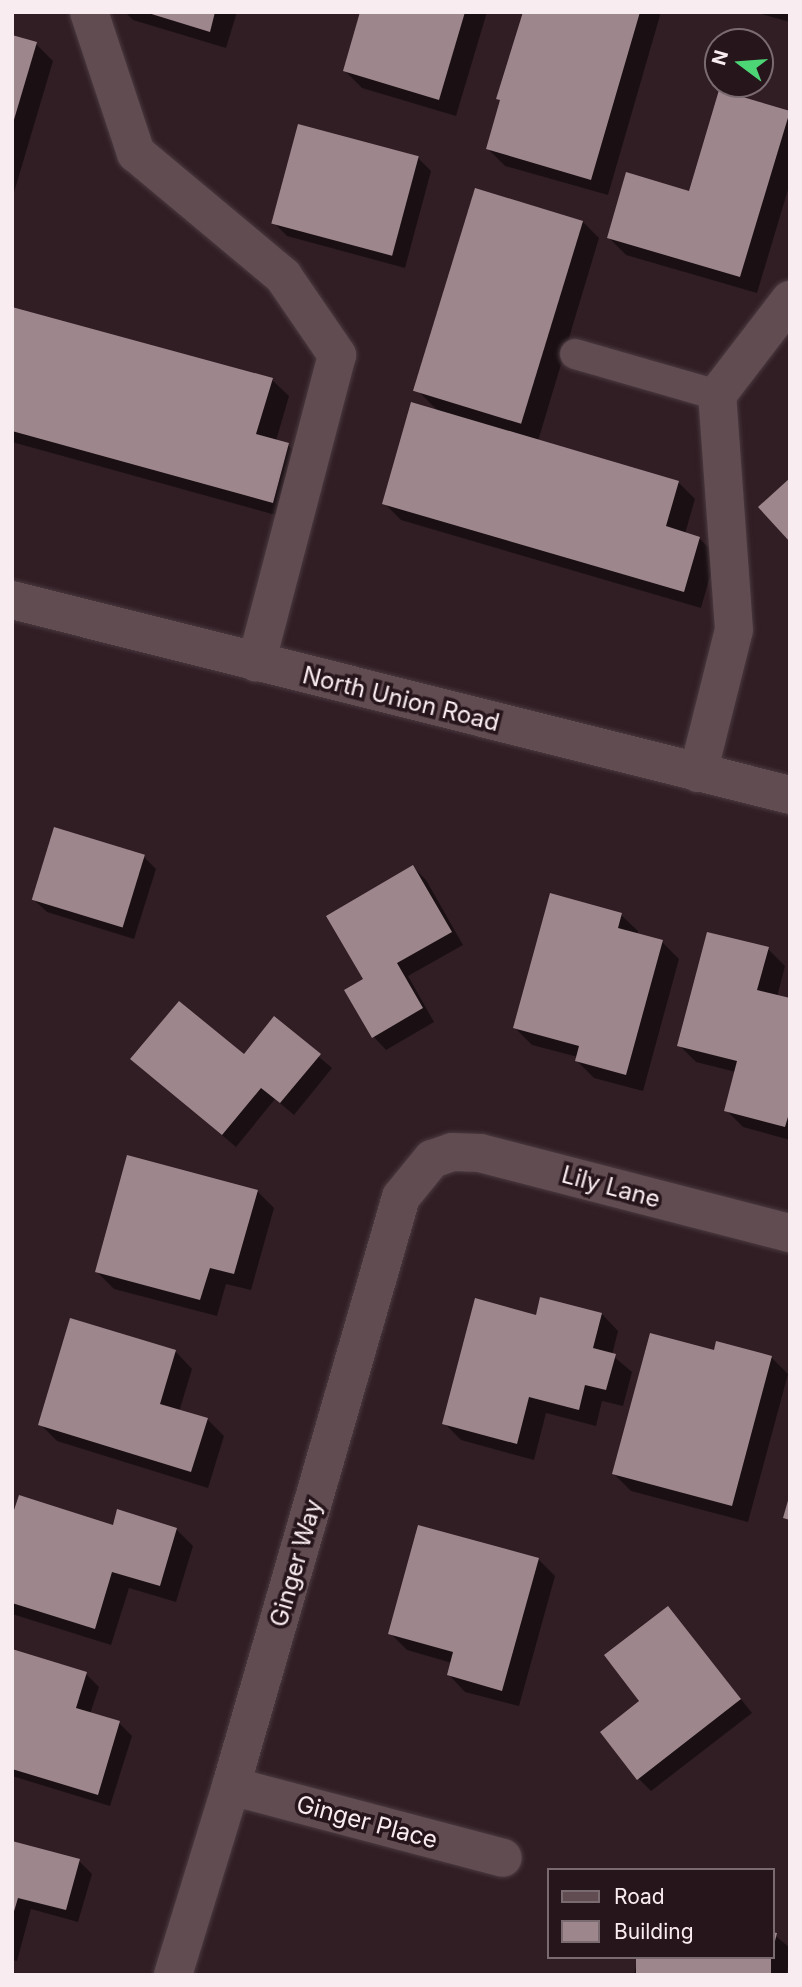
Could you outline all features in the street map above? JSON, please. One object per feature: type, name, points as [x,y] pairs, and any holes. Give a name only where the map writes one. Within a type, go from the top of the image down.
[{"type":"street","points":[[89,12],[136,153],[283,276],[337,355],[256,663]]},
{"type":"street","points":[[698,773],[734,630],[717,395],[790,300]]},
{"type":"street","name":"North Union Road","points":[[12,600],[790,795]]},
{"type":"street","name":"Lily Lane","points":[[432,1159],[452,1152],[480,1153],[790,1233]]},
{"type":"street","name":"Ginger Way","points":[[173,1975],[231,1787],[401,1197],[432,1159]]},
{"type":"street","name":"Ginger Place","points":[[231,1787],[503,1858]]},
{"type":"lane","points":[[575,354],[717,395]]},
{"type":"building","points":[[145,12],[215,12],[210,32]]},
{"type":"building","points":[[360,12],[465,12],[439,100],[343,71]]},
{"type":"building","points":[[523,12],[640,12],[591,180],[486,149],[500,100],[496,99]]},
{"type":"building","points":[[12,35],[37,42],[13,123],[12,123]]},
{"type":"building","points":[[717,98],[746,98],[790,111],[740,277],[607,238],[626,172],[689,191]]},
{"type":"building","points":[[298,124],[419,156],[392,256],[271,223]]},
{"type":"building","points":[[475,188],[583,221],[521,424],[413,391]]},
{"type":"building","points":[[12,307],[273,378],[256,434],[289,443],[273,503],[12,431]]},
{"type":"building","points":[[411,402],[679,481],[666,526],[700,537],[684,592],[382,504]]},
{"type":"building","points":[[790,478],[790,542],[758,507]]},
{"type":"building","points":[[54,827],[145,855],[123,927],[32,900]]},
{"type":"building","points":[[413,865],[452,932],[397,963],[423,1008],[372,1038],[344,990],[363,979],[326,916]]},
{"type":"building","points":[[550,893],[622,913],[618,928],[663,940],[626,1075],[575,1061],[579,1046],[513,1028]]},
{"type":"building","points":[[707,932],[769,947],[757,990],[790,998],[790,1110],[785,1127],[724,1111],[737,1061],[677,1046]]},
{"type":"building","points":[[179,1001],[244,1054],[274,1016],[321,1054],[280,1103],[261,1088],[222,1135],[130,1059]]},
{"type":"building","points":[[127,1155],[258,1190],[234,1274],[210,1268],[200,1300],[95,1272]]},
{"type":"building","points":[[540,1297],[602,1313],[593,1348],[616,1354],[606,1390],[585,1385],[579,1410],[529,1397],[517,1444],[442,1424],[475,1298],[536,1315]]},
{"type":"building","points":[[70,1318],[176,1350],[160,1404],[208,1418],[191,1472],[38,1425]]},
{"type":"building","points":[[650,1333],[714,1350],[716,1341],[772,1356],[732,1506],[612,1474]]},
{"type":"building","points":[[19,1495],[113,1525],[117,1509],[177,1528],[160,1586],[112,1572],[95,1629],[12,1603],[12,1516]]},
{"type":"building","points":[[790,1498],[790,1520],[783,1518]]},
{"type":"building","points":[[418,1525],[539,1558],[502,1691],[447,1675],[453,1652],[388,1634]]},
{"type":"building","points":[[668,1606],[741,1699],[637,1780],[600,1732],[639,1701],[604,1655]]},
{"type":"building","points":[[12,1649],[87,1672],[76,1708],[120,1721],[98,1795],[12,1769]]},
{"type":"building","points":[[12,1841],[80,1859],[66,1910],[18,1898],[12,1918]]},
{"type":"building","points":[[636,1959],[771,1959],[771,1975],[636,1975]]}]
